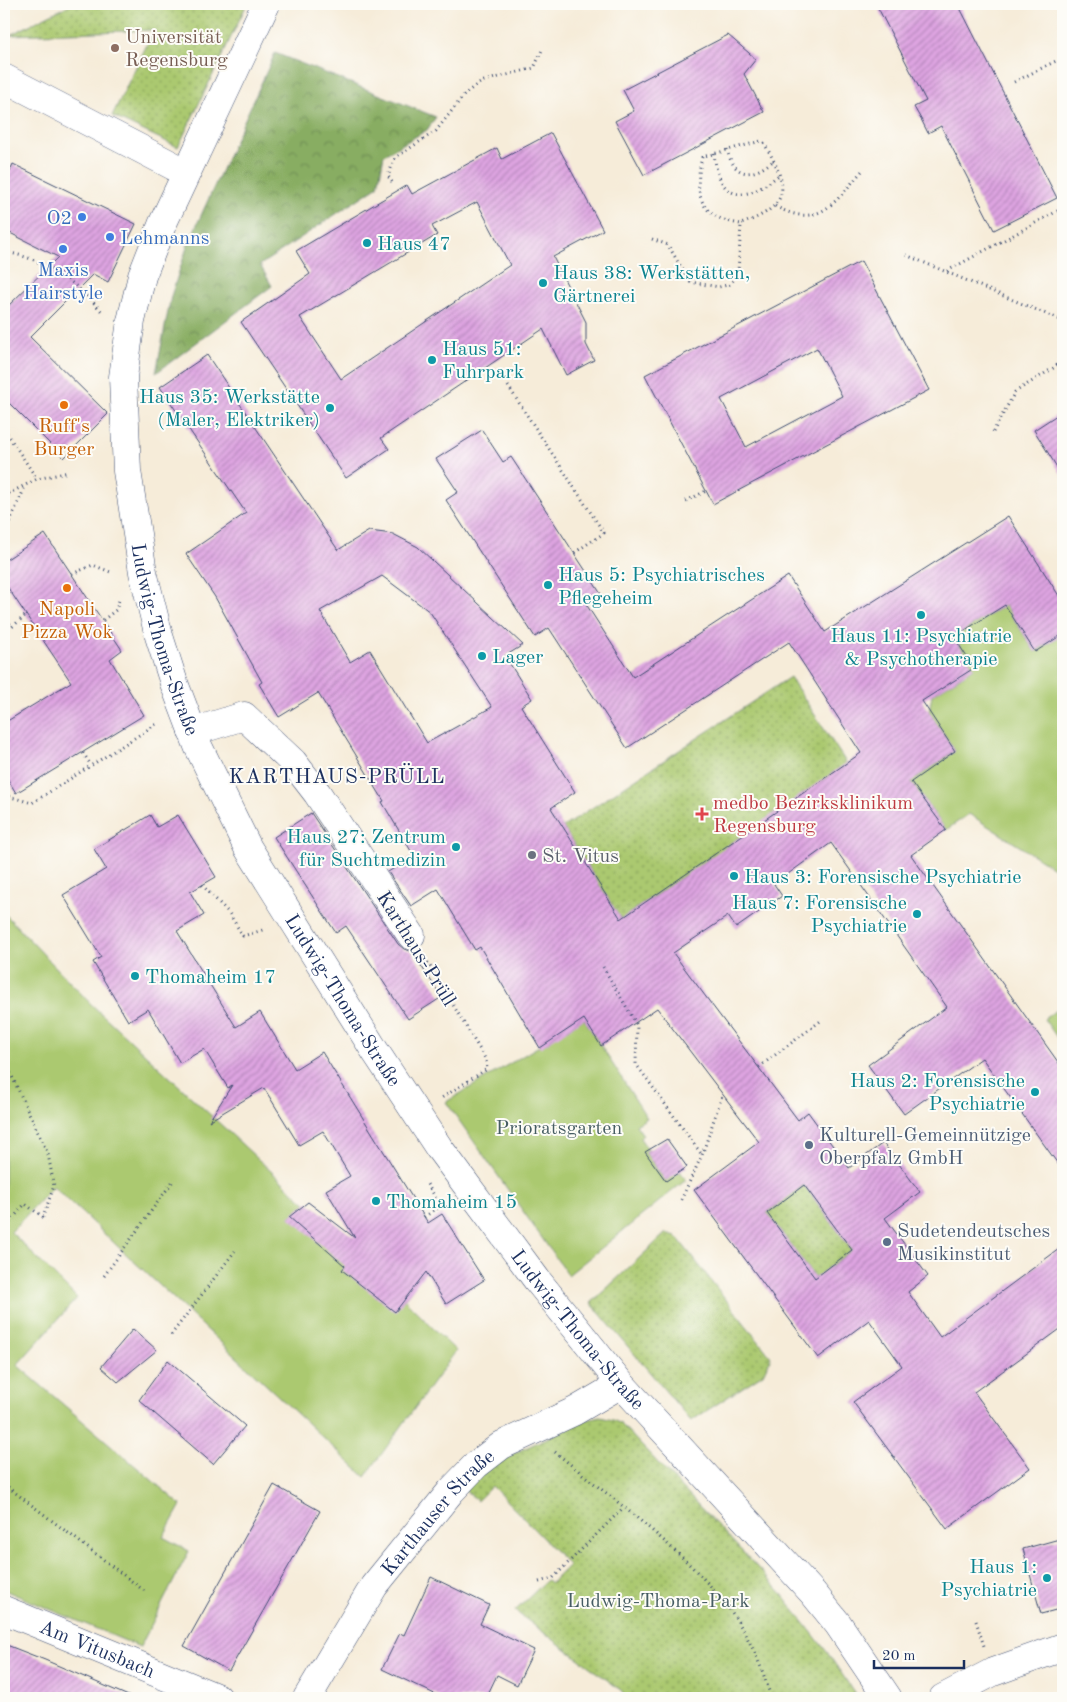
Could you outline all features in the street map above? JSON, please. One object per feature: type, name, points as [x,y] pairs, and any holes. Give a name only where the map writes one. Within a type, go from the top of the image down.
[{"type":"street","name":"Ludwig-Thoma-Straße","points":[[266,4],[185,172],[142,276],[130,321],[123,377],[123,414],[127,471],[143,572],[159,636],[192,732],[224,802],[248,848],[416,1114],[529,1271],[621,1384],[813,1594],[838,1624],[888,1698]]},
{"type":"street","points":[[4,78],[185,172]]},
{"type":"street","name":"Karthaus-Prüll","points":[[192,732],[244,716],[293,762],[317,793],[411,936]]},
{"type":"street","name":"Karthauser Straße","points":[[307,1698],[374,1586],[451,1492],[476,1465],[502,1445],[575,1411],[621,1384]]},
{"type":"street","name":"Am Vitusbach","points":[[4,1610],[218,1698]]},
{"type":"street","points":[[943,1698],[993,1672],[1063,1647]]},
{"type":"path","points":[[392,182],[388,176],[395,158],[436,131],[465,94],[484,81],[534,68],[542,50]]},
{"type":"path","points":[[1014,82],[1062,59],[1063,54]]},
{"type":"path","points":[[760,141],[764,143],[780,174],[783,192],[775,206],[759,218],[741,224],[722,221],[710,214],[699,195],[698,174],[702,157],[714,153],[760,141]]},
{"type":"path","points":[[727,149],[730,162],[742,172],[752,173],[763,169],[774,160]]},
{"type":"path","points":[[714,153],[719,181],[727,188],[739,194],[752,193],[764,187],[780,174]]},
{"type":"path","points":[[775,206],[790,214],[804,216],[822,212],[863,170]]},
{"type":"path","points":[[947,271],[1063,208]]},
{"type":"path","points":[[652,239],[668,245],[690,282],[726,286],[736,279],[738,272],[741,224]]},
{"type":"path","points":[[4,252],[51,267],[85,293],[106,316],[130,321]]},
{"type":"path","points":[[906,255],[1063,321]]},
{"type":"path","points":[[993,432],[1015,392],[1055,367],[1063,359]]},
{"type":"path","points":[[508,386],[604,533],[574,553]]},
{"type":"path","points":[[4,429],[36,480]]},
{"type":"path","points":[[4,496],[26,487],[36,480],[69,472]]},
{"type":"path","points":[[4,530],[26,487]]},
{"type":"path","points":[[686,501],[706,491]]},
{"type":"path","points":[[72,574],[92,565],[117,574],[143,572]]},
{"type":"path","points":[[103,620],[116,610],[120,596]]},
{"type":"path","points":[[4,616],[12,627],[26,615]]},
{"type":"path","points":[[4,795],[32,803],[158,723],[192,732]]},
{"type":"path","points":[[83,752],[91,765]]},
{"type":"path","points":[[202,885],[229,914],[243,936]]},
{"type":"path","name":"Karthaus-Prüll","points":[[411,936],[486,1060],[487,1069],[416,1114]]},
{"type":"path","points":[[603,967],[637,1025],[636,1064],[702,1155]]},
{"type":"path","points":[[759,1067],[822,1020]]},
{"type":"path","points":[[4,1059],[48,1154],[54,1186],[43,1216],[25,1204],[4,1229]]},
{"type":"path","points":[[681,1200],[702,1155],[722,1096]]},
{"type":"path","points":[[104,1276],[173,1182]]},
{"type":"path","points":[[424,1217],[441,1206]]},
{"type":"path","points":[[170,1335],[235,1251]]},
{"type":"path","points":[[530,1432],[682,1557],[720,1597],[738,1621],[754,1651],[771,1698]]},
{"type":"path","points":[[4,1484],[147,1593]]},
{"type":"path","points":[[539,1582],[553,1578],[623,1508]]},
{"type":"green space","points":[[71,4],[247,4],[178,147],[112,116],[154,30],[10,35]]},
{"type":"green space","points":[[275,53],[436,117],[427,130],[384,155],[378,186],[260,265],[272,286],[156,373],[171,296],[188,244]]},
{"type":"green space","points":[[1005,605],[1035,652],[1063,634],[1063,874],[969,814],[946,830],[911,782],[955,751],[929,712],[932,695],[974,668],[954,637]]},
{"type":"green space","points":[[790,677],[847,764],[621,919],[563,827]]},
{"type":"green space","points":[[4,913],[91,1004],[344,1239],[456,1351],[365,1477],[53,1186],[11,1232],[77,1298],[17,1365],[181,1505],[163,1537],[189,1551],[140,1647],[4,1590]]},
{"type":"green space","points":[[1063,1005],[1063,1046],[1044,1019]]},
{"type":"green space","name":"Prioratsgarten","points":[[584,1019],[647,1118],[636,1125],[643,1135],[640,1138],[648,1150],[645,1152],[665,1181],[680,1171],[686,1180],[568,1275],[446,1102]]},
{"type":"green space","points":[[804,1185],[852,1250],[815,1278],[767,1213]]},
{"type":"green space","points":[[666,1233],[676,1236],[771,1357],[763,1374],[691,1421],[591,1303]]},
{"type":"green space","name":"Ludwig-Thoma-Park","points":[[600,1417],[621,1424],[778,1589],[827,1652],[858,1698],[625,1698],[622,1691],[515,1611],[547,1580],[551,1583],[569,1565],[492,1486],[477,1501],[465,1490],[495,1462],[586,1420]]},
{"type":"building","points":[[876,4],[958,4],[1057,198],[994,230],[941,126],[928,133],[914,107],[926,101]]},
{"type":"building","points":[[728,35],[756,59],[744,74],[764,112],[644,175],[615,121],[634,111],[623,90]]},
{"type":"building","points":[[551,133],[603,230],[553,257],[586,322],[586,344],[594,360],[566,375],[543,329],[381,438],[389,449],[346,478],[241,322],[310,274],[296,251],[407,185],[412,194],[497,148],[502,159]],"holes":[[[477,202],[510,265],[341,379],[300,317],[437,235],[432,226]]]},
{"type":"building","points":[[13,164],[136,224],[108,282],[93,274],[30,337],[108,414],[64,458],[4,398],[4,310],[58,257],[4,230],[4,183]]},
{"type":"building","points":[[861,261],[929,390],[713,504],[645,375]],"holes":[[[817,348],[842,396],[746,447],[721,399]]]},
{"type":"building","points":[[207,355],[338,550],[369,531],[393,534],[418,547],[523,645],[505,656],[532,699],[521,706],[575,792],[551,808],[621,919],[861,753],[789,642],[627,748],[549,628],[535,637],[446,500],[458,492],[436,459],[482,430],[503,462],[511,457],[601,594],[586,604],[633,677],[788,576],[825,632],[1008,516],[1063,602],[1063,634],[1035,652],[1005,605],[954,637],[974,668],[922,701],[955,751],[911,782],[946,830],[911,855],[1063,1069],[1063,1171],[982,1058],[904,1114],[868,1065],[947,1007],[831,843],[774,884],[782,896],[736,928],[728,916],[673,953],[798,1120],[808,1112],[849,1168],[883,1143],[920,1192],[885,1218],[928,1276],[908,1292],[940,1337],[1063,1246],[1063,1327],[974,1392],[1030,1468],[947,1529],[853,1402],[902,1366],[869,1320],[818,1358],[694,1190],[759,1142],[657,1008],[601,1046],[584,1019],[540,1048],[480,947],[475,950],[438,889],[411,906],[388,872],[414,856],[382,802],[384,801],[318,693],[279,717],[259,684],[262,682],[215,597],[186,554],[246,513],[160,387]],"holes":[[[382,576],[430,612],[492,707],[427,743],[370,650],[350,662],[320,611]],[[804,1185],[852,1250],[815,1278],[767,1213]]]},
{"type":"building","points":[[1063,411],[1063,477],[1034,430]]},
{"type":"building","points":[[45,534],[122,650],[110,659],[144,715],[16,793],[4,773],[4,723],[71,682],[4,582],[4,561]]},
{"type":"building","points":[[311,813],[398,944],[404,949],[411,951],[442,997],[408,1019],[346,926],[336,933],[274,837]]},
{"type":"building","name":"Thomaheim 17","points":[[150,815],[157,827],[178,815],[216,877],[190,892],[204,915],[177,931],[236,1027],[260,1012],[295,1069],[322,1052],[428,1223],[442,1214],[484,1280],[446,1304],[426,1272],[395,1312],[342,1270],[345,1266],[289,1217],[308,1202],[355,1238],[326,1190],[350,1176],[323,1131],[299,1145],[264,1088],[209,1121],[232,1085],[228,1088],[204,1049],[180,1063],[148,1009],[128,1021],[93,962],[101,957],[63,895],[106,869],[94,849]]},
{"type":"building","points":[[667,1139],[687,1167],[666,1181],[645,1152]]},
{"type":"building","points":[[133,1329],[157,1350],[118,1382],[101,1367]]},
{"type":"building","points":[[168,1360],[245,1426],[213,1464],[139,1400]]},
{"type":"building","points":[[274,1485],[320,1511],[229,1671],[184,1646]]},
{"type":"building","name":"Haus 1: Psychiatrie","points":[[1063,1538],[1063,1608],[1041,1614],[1023,1549]]},
{"type":"building","points":[[431,1577],[489,1605],[480,1624],[534,1650],[517,1685],[497,1675],[486,1698],[443,1698],[382,1669],[400,1633],[404,1635]]},
{"type":"building","points":[[4,1644],[45,1660],[133,1698],[4,1698]]},
{"type":"place","name":"Universität Regensburg","points":[[115,48]]},
{"type":"place","name":"O2","points":[[82,217]]},
{"type":"place","name":"Lehmanns","points":[[110,237]]},
{"type":"place","name":"Haus 47","points":[[367,243]]},
{"type":"place","name":"Maxis Hairstyle","points":[[63,249]]},
{"type":"place","name":"Haus 38: Werkstätten, Gärtnerei","points":[[543,283]]},
{"type":"place","name":"Haus 51: Fuhrpark","points":[[432,360]]},
{"type":"place","name":"Ruff's Burger","points":[[64,405]]},
{"type":"place","name":"Haus 35: Werkstätte (Maler, Elektriker)","points":[[330,408]]},
{"type":"place","name":"Haus 5: Psychiatrisches Pflegeheim","points":[[548,585]]},
{"type":"place","name":"Napoli Pizza Wok","points":[[67,588]]},
{"type":"place","name":"Haus 11: Psychiatrie & Psychotherapie","points":[[921,615]]},
{"type":"place","name":"Lager","points":[[482,656]]},
{"type":"place","name":"medbo Bezirksklinikum Regensburg","points":[[702,814]]},
{"type":"place","name":"Haus 27: Zentrum für Suchtmedizin","points":[[456,847]]},
{"type":"place","name":"St. Vitus","points":[[532,855]]},
{"type":"place","name":"Haus 3: Forensische Psychiatrie","points":[[734,876]]},
{"type":"place","name":"Haus 7: Forensische Psychiatrie","points":[[917,914]]},
{"type":"place","name":"Thomaheim 17","points":[[135,976]]},
{"type":"place","name":"Haus 2: Forensische Psychiatrie","points":[[1035,1092]]},
{"type":"place","name":"Kulturell-Gemeinnützige Oberpfalz GmbH","points":[[809,1145]]},
{"type":"place","name":"Thomaheim 15","points":[[376,1201]]},
{"type":"place","name":"Sudetendeutsches Musikinstitut","points":[[887,1242]]},
{"type":"place","name":"Haus 1: Psychiatrie","points":[[1047,1578]]},
{"type":"district","name":"KARTHAUS-PRÜLL","points":[[337,776]]}]
